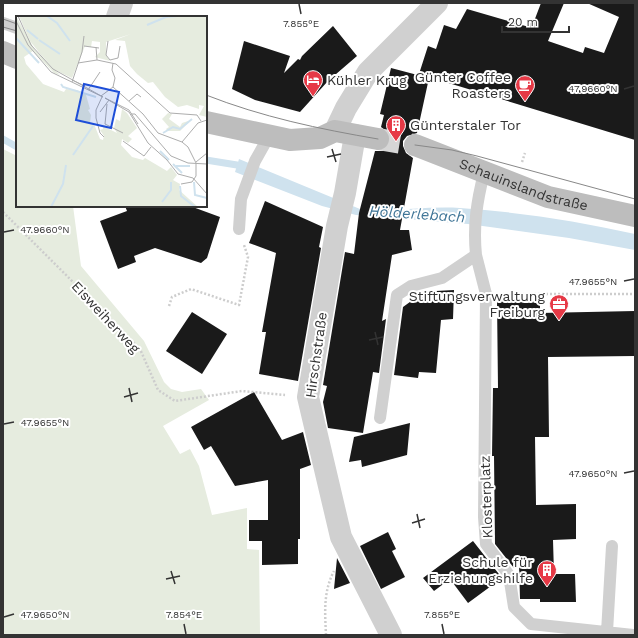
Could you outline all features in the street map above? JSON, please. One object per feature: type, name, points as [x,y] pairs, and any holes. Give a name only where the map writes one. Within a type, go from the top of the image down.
[{"type":"main road","points":[[3,52],[16,58]]},
{"type":"main road","points":[[207,122],[290,140],[308,140],[345,133],[378,139]]},
{"type":"main road","name":"Schauinslandstraße","points":[[415,145],[449,157],[484,173],[548,197],[635,216]]},
{"type":"street","points":[[117,16],[122,3]]},
{"type":"street","name":"Hirschstraße","points":[[391,635],[341,537],[308,397],[337,226],[345,193],[346,108],[368,72],[437,3]]},
{"type":"lane","points":[[3,23],[16,28]]},
{"type":"lane","points":[[242,233],[241,199],[255,161],[269,136]]},
{"type":"lane","name":"Klosterplatz","points":[[484,173],[476,203],[475,238],[476,255],[486,294],[484,517],[486,544],[509,575],[514,607],[531,624],[633,635]]},
{"type":"lane","points":[[380,418],[397,295],[411,286],[442,278],[476,255]]},
{"type":"lane","points":[[607,632],[612,546]]},
{"type":"path","name":"Eisweiherweg","points":[[3,212],[140,349],[158,390],[175,401],[242,391],[308,397]]},
{"type":"path","points":[[169,306],[172,297],[191,289],[239,305],[248,257],[242,233]]},
{"type":"path","points":[[486,294],[635,294]]},
{"type":"path","points":[[326,635],[324,605],[329,580],[334,572],[341,537]]},
{"type":"shaded area","points":[[3,149],[16,156],[16,207],[73,207],[81,266],[144,341],[164,382],[171,389],[182,392],[201,389],[209,400],[163,426],[180,454],[190,449],[199,466],[212,515],[247,508],[247,549],[259,550],[260,635],[3,635]]},
{"type":"water","points":[[239,159],[360,209],[385,210],[460,208],[548,218],[635,234],[635,250],[569,238],[468,224],[356,215],[322,206],[235,172]]},
{"type":"building","points":[[541,3],[564,3],[548,41],[583,53],[585,47],[604,53],[619,17],[587,3],[635,3],[635,140],[419,74],[428,46],[436,49],[444,25],[456,29],[467,9],[529,27],[530,23],[533,24]]},
{"type":"building","points":[[333,26],[357,56],[328,81],[300,112],[255,100],[232,89],[244,41],[290,56],[284,73],[298,59],[300,60],[302,56]]},
{"type":"building","points":[[391,68],[429,78],[417,133],[407,136],[403,141],[403,146],[406,153],[413,158],[400,230],[409,230],[412,250],[392,255],[382,321],[386,319],[379,373],[373,372],[363,433],[328,428],[323,402],[327,386],[323,385],[345,252],[354,254],[359,213],[375,151],[383,151],[390,142],[390,134],[381,127],[384,115],[380,114]]},
{"type":"building","points":[[265,201],[323,227],[319,247],[321,248],[298,381],[259,374],[266,332],[262,332],[276,253],[249,243]]},
{"type":"building","points":[[125,207],[193,207],[220,217],[207,258],[201,263],[155,248],[134,256],[136,262],[118,269],[100,221],[127,211]]},
{"type":"building","points":[[454,290],[453,319],[441,320],[436,373],[419,372],[418,378],[394,375],[403,307],[421,294]]},
{"type":"building","points":[[497,301],[540,301],[540,313],[635,311],[635,356],[548,357],[549,437],[535,437],[536,505],[576,504],[576,539],[553,540],[554,574],[575,574],[576,602],[540,602],[540,599],[520,599],[519,564],[514,568],[495,544],[494,456],[492,456],[493,388],[498,388]]},
{"type":"building","points":[[192,312],[227,334],[202,374],[166,351]]},
{"type":"building","points":[[254,392],[282,440],[303,432],[311,465],[300,469],[300,539],[298,539],[298,564],[262,565],[262,541],[249,541],[249,520],[268,520],[268,480],[235,486],[211,446],[204,450],[191,427]]},
{"type":"building","points":[[410,423],[407,455],[362,467],[361,460],[349,462],[354,437]]},
{"type":"building","points":[[388,532],[396,549],[392,551],[405,577],[381,589],[360,546]]},
{"type":"building","points":[[473,541],[502,578],[468,603],[450,579],[434,591],[423,578]]},
{"type":"building","points":[[337,558],[350,583],[334,589]]},
{"type":"waterway","name":"Hölderlebach","points":[[3,139],[16,146]]},
{"type":"waterway","name":"Hölderlebach","points":[[207,160],[237,165],[245,168]]},
{"type":"tunnel","points":[[378,139],[415,145]]},
{"type":"tram line","points":[[3,19],[16,24]]},
{"type":"tram line","points":[[3,27],[16,31]]},
{"type":"tram line","points":[[207,95],[248,110],[291,122],[378,139]]},
{"type":"tram line","points":[[415,145],[452,150],[477,156],[635,199]]},
{"type":"place","name":"Kühler Krug","points":[[313,97]]},
{"type":"place","name":"Günter Coffee Roasters","points":[[525,102]]},
{"type":"place","name":"Günterstaler Tor","points":[[396,142]]},
{"type":"place","name":"Stiftungsverwaltung Freiburg","points":[[559,321]]},
{"type":"place","name":"Schule für Erziehungshilfe","points":[[547,587]]}]
